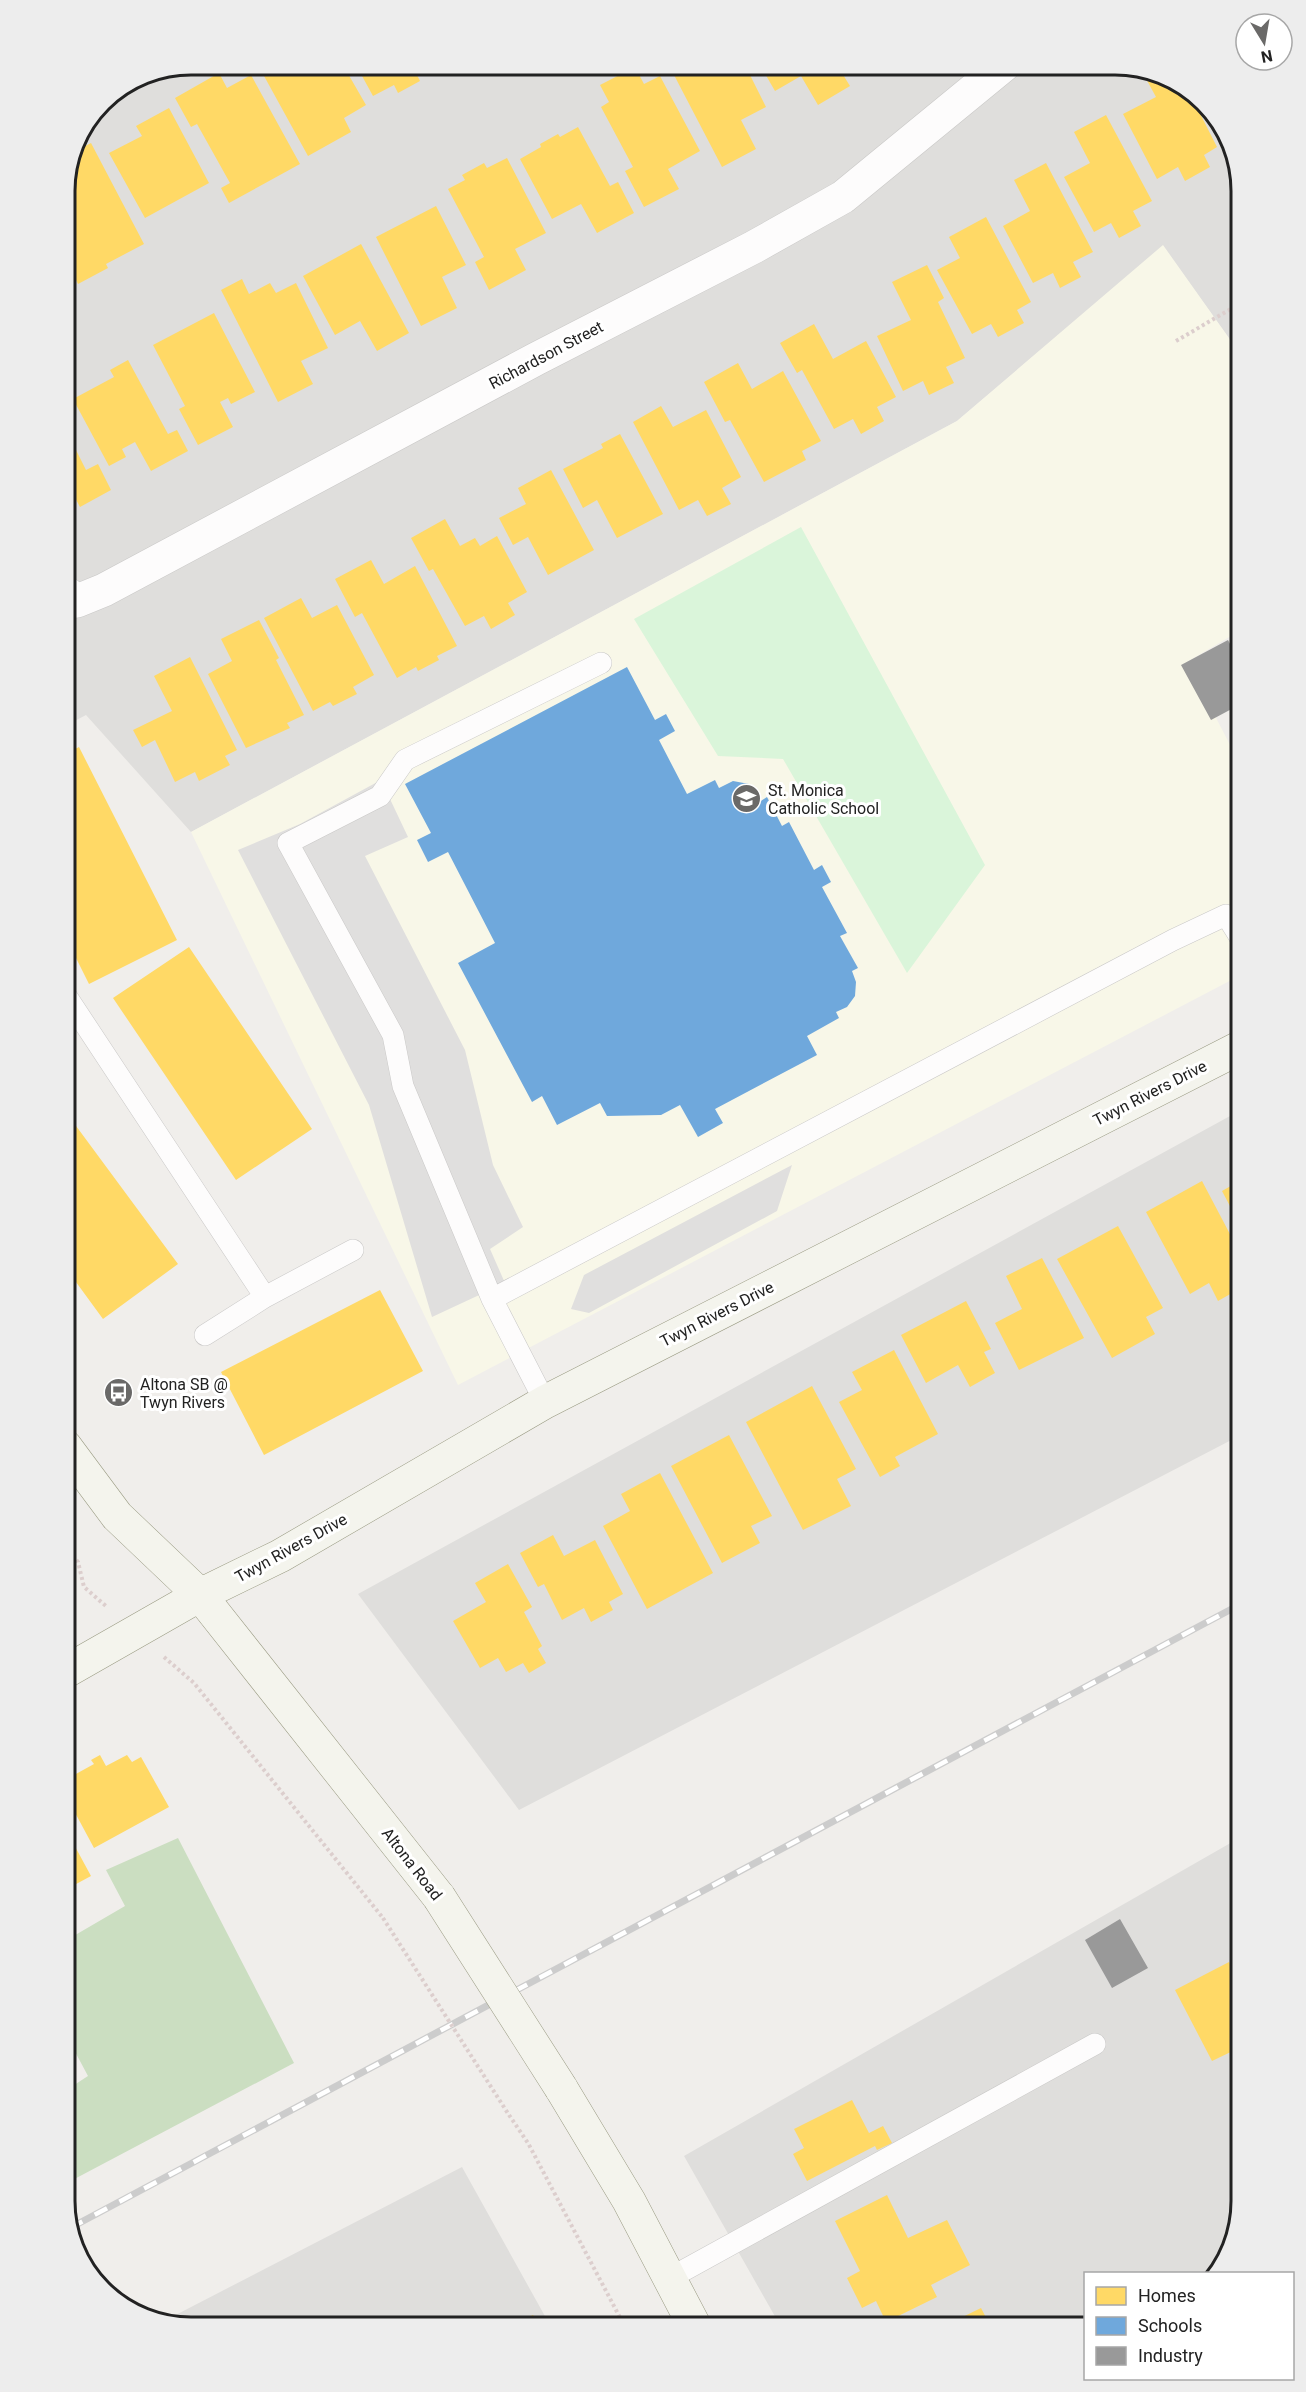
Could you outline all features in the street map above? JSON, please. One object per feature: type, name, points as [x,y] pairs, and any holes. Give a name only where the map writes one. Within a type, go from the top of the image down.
[{"type":"street","name":"Richardson Street","points":[[75,600],[77,601],[104,590],[536,359],[764,242],[843,197],[992,75]]},
{"type":"street","name":"Twyn Rivers Drive","points":[[75,1666],[200,1595],[280,1556],[544,1402],[1231,1053]]},
{"type":"street","name":"Altona Road","points":[[75,1459],[117,1516],[200,1595],[438,1897],[561,2088],[629,2201],[690,2317]]},
{"type":"lane","points":[[544,1402],[492,1299],[403,1086],[393,1035],[288,843],[380,796],[405,759],[601,663]]},
{"type":"lane","points":[[492,1299],[1173,940],[1226,915],[1231,922]]},
{"type":"lane","points":[[75,1009],[265,1297]]},
{"type":"lane","points":[[205,1335],[265,1297],[353,1250]]},
{"type":"lane","points":[[669,2278],[1095,2044]]},
{"type":"path","points":[[1176,341],[1231,309]]},
{"type":"path","points":[[75,1558],[84,1587],[194,1683],[383,1918],[528,2143],[620,2317]]},
{"type":"shaded area","points":[[191,75],[1123,75],[1153,81],[1180,94],[1202,114],[1216,133],[1225,153],[1231,183],[1231,341],[1163,246],[957,421],[191,832],[86,715],[75,721],[75,183],[79,161],[90,133],[114,104],[133,90],[168,77]]},
{"type":"shaded area","name":"St. Monica Catholic School","points":[[1163,245],[1231,341],[1231,636],[1187,662],[1231,747],[1231,980],[458,1385],[191,832],[957,421]]},
{"type":"shaded area","points":[[381,780],[408,837],[365,856],[465,1050],[493,1165],[523,1227],[490,1249],[505,1283],[432,1317],[369,1105],[238,850],[300,824]]},
{"type":"shaded area","points":[[1231,1115],[1231,1440],[519,1810],[358,1594]]},
{"type":"shaded area","points":[[792,1165],[777,1211],[589,1313],[571,1309],[584,1275]]},
{"type":"shaded area","points":[[1231,1843],[1231,2209],[1225,2239],[1207,2272],[1084,2272],[1084,2317],[775,2317],[684,2156]]},
{"type":"shaded area","points":[[462,2167],[545,2317],[183,2317],[174,2316]]},
{"type":"green space","points":[[801,527],[985,865],[907,973],[783,759],[718,756],[634,619]]},
{"type":"green space","points":[[178,1838],[294,2063],[75,2179],[75,2084],[88,2076],[75,2052],[75,1935],[125,1906],[106,1870]]},
{"type":"building: Homes","points":[[215,75],[220,75],[227,88],[251,75],[300,164],[229,203],[221,188],[230,183],[197,124],[191,127],[175,98]]},
{"type":"building: Homes","points":[[263,75],[349,75],[366,105],[344,118],[351,132],[308,156]]},
{"type":"building: Homes","points":[[361,75],[417,75],[420,81],[398,93],[394,85],[373,96]]},
{"type":"building: Homes","points":[[619,75],[639,75],[644,84],[660,76],[700,151],[668,169],[679,189],[644,207],[625,171],[633,167],[601,107],[609,102],[600,85]]},
{"type":"building: Homes","points":[[674,75],[750,75],[766,107],[741,120],[756,149],[722,167]]},
{"type":"building: Homes","points":[[766,75],[843,75],[850,86],[818,105],[801,76],[775,91]]},
{"type":"building: Homes","points":[[1146,79],[1180,94],[1192,104],[1198,110],[1217,147],[1204,155],[1210,167],[1185,181],[1178,167],[1157,179],[1123,114],[1156,97]]},
{"type":"building: Homes","points":[[169,108],[209,183],[145,218],[109,153],[142,136],[136,126]]},
{"type":"building: Homes","points":[[1106,115],[1152,201],[1133,211],[1141,226],[1119,238],[1111,223],[1094,232],[1064,177],[1090,163],[1074,132]]},
{"type":"building: Homes","points":[[578,127],[610,186],[618,182],[634,213],[597,233],[581,204],[552,219],[520,159],[558,134],[560,137]]},
{"type":"building: Homes","points":[[91,143],[144,244],[106,264],[108,268],[78,284],[75,278],[75,183],[84,147]]},
{"type":"building: Homes","points":[[507,158],[546,233],[515,249],[526,270],[489,290],[475,262],[484,257],[448,189],[465,180],[462,175],[484,163],[487,168]]},
{"type":"building: Homes","points":[[1046,163],[1093,252],[1073,262],[1081,277],[1060,288],[1053,273],[1033,283],[1003,226],[1030,211],[1014,180]]},
{"type":"building: Homes","points":[[436,206],[466,265],[442,277],[457,308],[421,326],[376,237]]},
{"type":"building: Homes","points":[[986,217],[1031,302],[1017,310],[1024,323],[998,337],[991,324],[972,334],[937,270],[960,258],[949,237]]},
{"type":"building: Homes","points":[[361,244],[409,333],[377,351],[360,321],[335,335],[303,276]]},
{"type":"building: Homes","points":[[927,265],[944,298],[938,302],[965,358],[946,367],[954,383],[929,395],[923,381],[903,391],[877,336],[911,320],[892,282]]},
{"type":"building: Homes","points":[[242,279],[249,294],[270,283],[276,293],[296,283],[328,348],[301,361],[313,384],[278,402],[221,290]]},
{"type":"building: Homes","points":[[214,313],[255,392],[231,404],[228,398],[220,402],[233,427],[198,445],[179,409],[185,406],[153,345]]},
{"type":"building: Homes","points":[[814,324],[833,359],[866,341],[896,397],[877,407],[884,421],[861,434],[853,419],[834,429],[802,370],[797,373],[780,343]]},
{"type":"building: Homes","points":[[128,360],[168,434],[177,430],[188,451],[151,471],[135,442],[122,449],[126,457],[109,466],[75,403],[75,398],[114,377],[110,370]]},
{"type":"building: Homes","points":[[738,363],[752,389],[783,371],[821,441],[802,451],[806,460],[764,482],[730,420],[725,422],[704,382]]},
{"type":"building: Homes","points":[[661,406],[673,427],[706,410],[741,477],[722,488],[731,504],[707,516],[698,500],[679,510],[633,422]]},
{"type":"building: Homes","points":[[620,434],[663,514],[617,538],[597,500],[583,508],[563,469],[603,448],[601,444]]},
{"type":"building: Homes","points":[[75,448],[86,470],[98,464],[111,490],[80,507],[75,498]]},
{"type":"building: Homes","points":[[551,470],[594,550],[548,575],[528,537],[513,545],[499,518],[526,504],[518,488]]},
{"type":"building: Homes","points":[[445,519],[460,546],[475,538],[480,546],[497,536],[527,592],[508,603],[515,615],[491,629],[484,616],[465,626],[433,569],[429,571],[411,538]]},
{"type":"building: Homes","points":[[371,560],[384,584],[415,566],[457,646],[437,656],[439,660],[418,671],[416,667],[397,678],[362,613],[355,617],[335,579]]},
{"type":"building: Homes","points":[[301,598],[312,618],[337,605],[374,675],[353,687],[357,694],[333,706],[330,702],[313,711],[264,618]]},
{"type":"building: Homes","points":[[259,620],[279,658],[276,660],[304,715],[287,723],[290,728],[246,748],[208,674],[232,661],[221,639]]},
{"type":"building: Homes","points":[[190,657],[237,750],[225,756],[230,765],[199,781],[195,772],[175,782],[155,740],[142,747],[133,730],[172,711],[154,676]]},
{"type":"building: Homes","points":[[79,747],[177,940],[89,984],[75,956],[75,749]]},
{"type":"building: Homes","points":[[189,947],[312,1129],[236,1180],[113,998]]},
{"type":"building: Homes","points":[[75,1125],[178,1264],[103,1319],[75,1281]]},
{"type":"building: Homes","points":[[1202,1181],[1231,1236],[1231,1294],[1218,1301],[1209,1283],[1190,1294],[1146,1212]]},
{"type":"building: Homes","points":[[1231,1186],[1231,1208],[1222,1191]]},
{"type":"building: Homes","points":[[1118,1226],[1163,1308],[1146,1317],[1155,1334],[1112,1358],[1057,1259]]},
{"type":"building: Homes","points":[[1042,1258],[1084,1338],[1019,1370],[995,1323],[1022,1309],[1006,1276]]},
{"type":"building: Homes","points":[[380,1290],[423,1371],[264,1455],[221,1372]]},
{"type":"building: Homes","points":[[966,1301],[991,1349],[984,1352],[995,1373],[970,1387],[958,1365],[926,1383],[901,1335]]},
{"type":"building: Homes","points":[[894,1350],[938,1434],[895,1457],[900,1466],[880,1477],[839,1402],[862,1390],[852,1372]]},
{"type":"building: Homes","points":[[812,1386],[856,1469],[837,1479],[851,1506],[803,1530],[746,1422]]},
{"type":"building: Homes","points":[[729,1435],[772,1516],[751,1526],[760,1543],[722,1563],[671,1466]]},
{"type":"building: Homes","points":[[660,1473],[713,1573],[647,1609],[603,1526],[630,1511],[621,1494]]},
{"type":"building: Homes","points":[[553,1535],[564,1556],[595,1540],[623,1594],[609,1602],[613,1610],[591,1622],[584,1608],[562,1620],[544,1584],[538,1587],[520,1553]]},
{"type":"building: Homes","points":[[508,1564],[532,1607],[524,1612],[542,1646],[538,1649],[546,1663],[529,1673],[523,1663],[506,1672],[498,1658],[480,1668],[453,1621],[486,1602],[475,1583]]},
{"type":"building: Homes","points":[[100,1755],[106,1766],[127,1755],[132,1762],[141,1757],[169,1807],[94,1848],[75,1813],[75,1774],[94,1764],[91,1760]]},
{"type":"building: Homes","points":[[75,1846],[91,1876],[75,1885]]},
{"type":"building: Homes","points":[[1229,1962],[1231,1966],[1231,2052],[1212,2061],[1175,1990]]},
{"type":"building: Homes","points":[[852,2100],[869,2133],[883,2126],[892,2143],[877,2150],[875,2146],[807,2181],[793,2154],[804,2148],[794,2129]]},
{"type":"building: Homes","points":[[887,2195],[908,2238],[947,2220],[970,2265],[931,2285],[937,2297],[896,2317],[884,2317],[876,2301],[862,2308],[847,2278],[860,2271],[835,2221]]},
{"type":"building: Homes","points":[[981,2308],[986,2317],[963,2317]]},
{"type":"building: Schools","points":[[627,667],[655,720],[666,714],[675,731],[659,740],[687,794],[715,780],[719,788],[733,781],[749,784],[756,792],[759,802],[767,797],[782,826],[789,822],[814,870],[822,865],[831,882],[822,887],[847,933],[840,936],[858,968],[852,971],[856,982],[855,996],[847,1007],[836,1012],[839,1018],[807,1036],[817,1055],[715,1109],[723,1123],[698,1137],[680,1105],[661,1115],[607,1116],[600,1103],[557,1125],[542,1096],[532,1102],[458,963],[495,943],[448,852],[428,862],[417,840],[431,833],[405,784]]},
{"type":"building: Industry","points":[[1228,640],[1231,646],[1231,709],[1211,720],[1181,665]]},
{"type":"building: Industry","points":[[1120,1919],[1148,1968],[1112,1988],[1085,1940]]},
{"type":"railway","points":[[77,2224],[1231,1609]]},
{"type":"place","name":"St. Monica Catholic School","points":[[747,799]]},
{"type":"place","name":"Altona SB @ Twyn Rivers","points":[[119,1393]]}]
